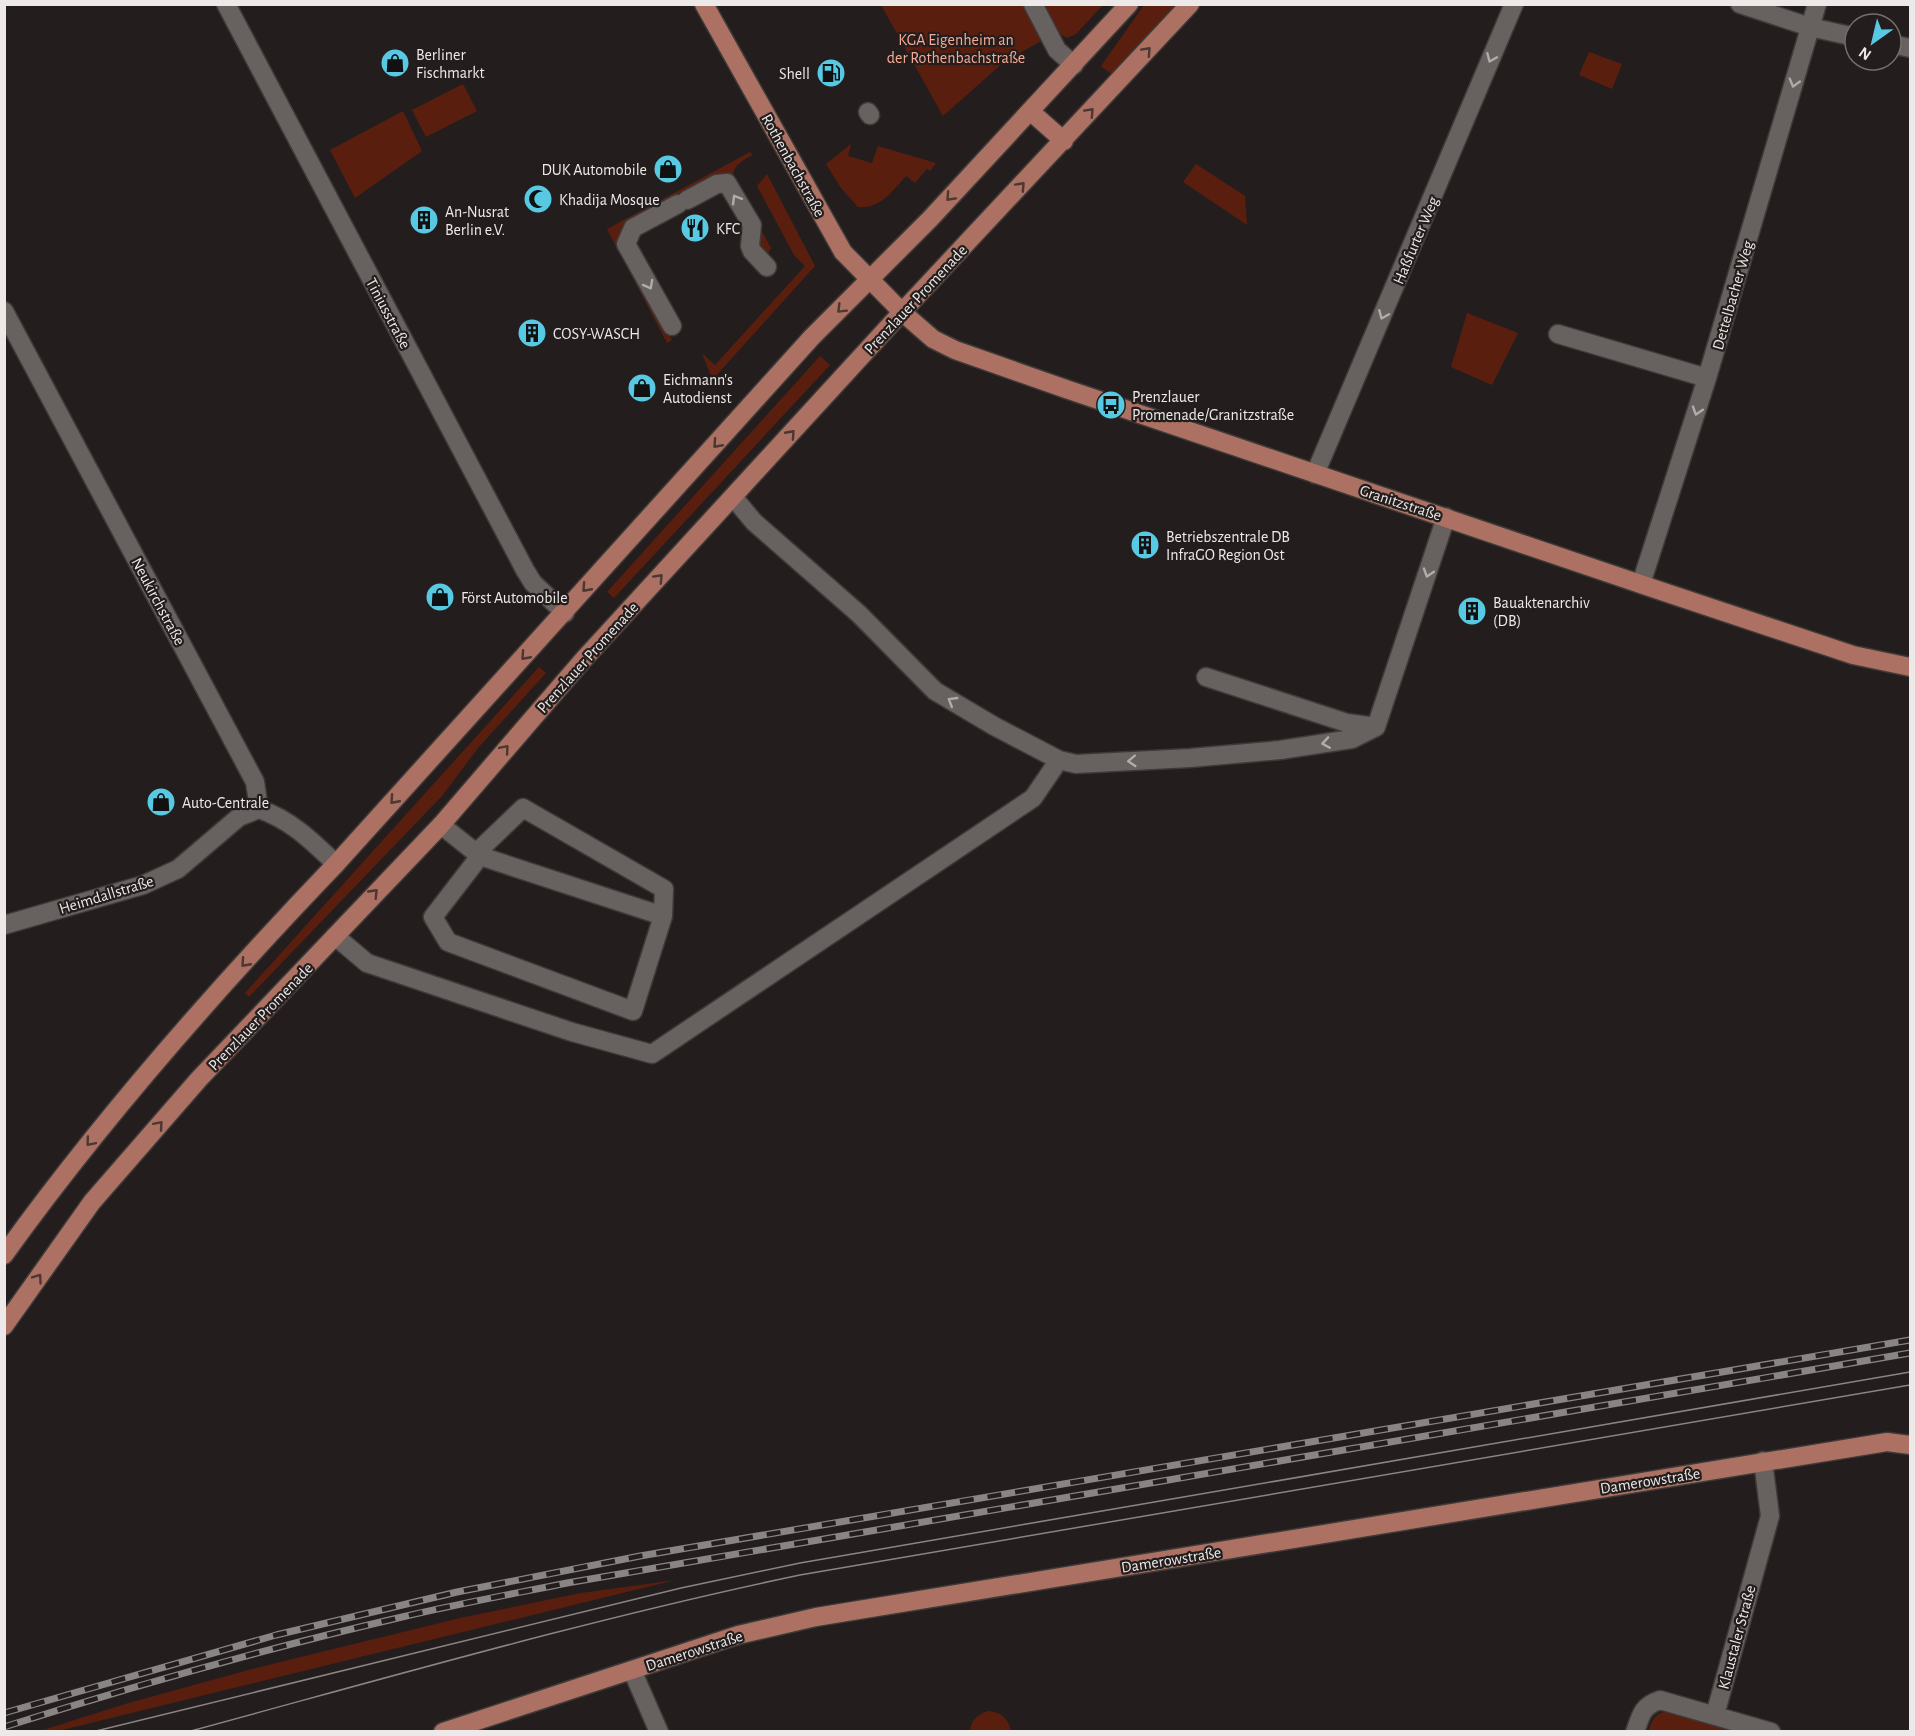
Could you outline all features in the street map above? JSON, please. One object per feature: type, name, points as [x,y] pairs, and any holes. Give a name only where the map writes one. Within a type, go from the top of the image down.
[{"type":"main road","name":"Rothenbachstraße","points":[[704,4],[843,252],[902,312]]},
{"type":"main road","points":[[4,1255],[52,1189],[164,1053],[284,919],[565,613],[812,337],[930,219],[1129,4]]},
{"type":"main road","name":"Prenzlauer Promenade","points":[[4,1326],[92,1202],[199,1079],[441,825],[583,660],[734,498],[902,312],[1190,4]]},
{"type":"main road","points":[[1029,111],[1064,141]]},
{"type":"main road","name":"Granitzstraße","points":[[902,312],[933,339],[955,350],[1853,655],[1911,667]]},
{"type":"main road","name":"Damerowstraße","points":[[443,1731],[738,1635],[816,1617],[1763,1461],[1887,1442],[1911,1445]]},
{"type":"street","name":"Tiniusstraße","points":[[226,4],[532,583],[565,613]]},
{"type":"street","points":[[1033,4],[1057,50],[1074,65]]},
{"type":"street","name":"Haßfurter Weg","points":[[1315,474],[1514,4]]},
{"type":"street","points":[[1740,4],[1810,27],[1843,34]]},
{"type":"street","name":"Dettelbacher Weg","points":[[1641,584],[1707,378],[1817,4]]},
{"type":"street","points":[[672,326],[626,244],[633,228],[717,183],[727,183],[752,225],[750,246],[752,251],[767,267]]},
{"type":"street","name":"Neukirchstraße","points":[[4,311],[255,782],[259,809]]},
{"type":"street","points":[[1558,334],[1707,378]]},
{"type":"street","points":[[734,498],[754,522],[859,614],[934,691],[1059,760],[1076,765],[1281,750],[1352,738],[1376,727],[1446,517]]},
{"type":"street","points":[[1206,677],[1347,723],[1376,727]]},
{"type":"street","points":[[335,936],[367,963],[572,1032],[652,1054],[1033,798],[1059,760]]},
{"type":"street","points":[[523,808],[664,889],[663,916],[633,1011],[448,942],[433,917],[478,855],[523,808]]},
{"type":"street","points":[[259,809],[274,814],[303,832],[336,864]]},
{"type":"street","name":"Heimdallstraße","points":[[4,925],[143,885],[178,869],[239,817],[259,809]]},
{"type":"street","points":[[441,825],[478,855],[663,916]]},
{"type":"street","name":"Klaustaler Straße","points":[[1715,1715],[1770,1516],[1763,1461]]},
{"type":"street","points":[[632,1670],[659,1731]]},
{"type":"street","points":[[1635,1731],[1642,1711],[1650,1703],[1660,1700],[1769,1731]]},
{"type":"green space","name":"KGA Eigenheim an der Rothenbachstraße","points":[[881,5],[1103,5],[1076,34],[1067,38],[1057,32],[1004,62],[943,116]]},
{"type":"green space","points":[[1144,5],[1177,5],[1115,72],[1110,73],[1101,66]]},
{"type":"green space","points":[[1589,52],[1622,64],[1612,89],[1579,75]]},
{"type":"green space","points":[[463,84],[477,111],[426,137],[412,110]]},
{"type":"green space","points":[[403,111],[422,151],[355,198],[330,150]]},
{"type":"green space","points":[[851,144],[848,156],[872,163],[878,146],[936,163],[930,171],[927,169],[915,183],[906,176],[880,202],[858,207],[841,188],[826,164]]},
{"type":"green space","points":[[750,152],[753,155],[736,167],[733,178],[624,227],[620,233],[620,242],[672,340],[667,343],[607,229]]},
{"type":"green space","points":[[1196,164],[1245,196],[1247,225],[1183,182]]},
{"type":"green space","points":[[767,174],[815,266],[715,377],[710,374],[702,353],[715,365],[805,266],[794,255],[757,186]]},
{"type":"green space","points":[[758,225],[771,248],[765,255],[758,251]]},
{"type":"green space","points":[[1467,313],[1518,333],[1492,385],[1451,367]]},
{"type":"green space","points":[[820,356],[830,365],[614,598],[607,592]]},
{"type":"green space","points":[[539,667],[546,673],[478,748],[442,796],[249,997],[245,993]]},
{"type":"green space","points":[[676,1580],[58,1731],[40,1731],[125,1704],[252,1669],[460,1618],[581,1593]]},
{"type":"green space","points":[[988,1711],[1003,1717],[1011,1731],[970,1731],[975,1718]]},
{"type":"green space","points":[[1666,1711],[1739,1731],[1648,1732],[1654,1718]]},
{"type":"tram line","points":[[92,1732],[681,1588],[800,1563],[1910,1372]]},
{"type":"tram line","points":[[187,1732],[569,1629],[800,1575],[1910,1385]]},
{"type":"railway","points":[[4,1713],[276,1635],[457,1592],[640,1556],[1910,1340]]},
{"type":"railway","points":[[4,1727],[252,1654],[464,1603],[567,1583],[1910,1353]]},
{"type":"place","name":"Berliner Fischmarkt","points":[[395,63]]},
{"type":"place","name":"Shell","points":[[831,73]]},
{"type":"place","name":"DUK Automobile","points":[[668,169]]},
{"type":"place","name":"Khadija Mosque","points":[[538,199]]},
{"type":"place","name":"An-Nusrat Berlin e.V.","points":[[424,220]]},
{"type":"place","name":"KFC","points":[[695,228]]},
{"type":"place","name":"COSY-WASCH","points":[[532,333]]},
{"type":"place","name":"Eichmann's Autodienst","points":[[642,388]]},
{"type":"place","name":"Prenzlauer Promenade/Granitzstraße","points":[[1111,405]]},
{"type":"place","name":"Betriebszentrale DB InfraGO Region Ost","points":[[1145,545]]},
{"type":"place","name":"Först Automobile","points":[[440,597]]},
{"type":"place","name":"Bauaktenarchiv (DB)","points":[[1472,611]]},
{"type":"place","name":"Auto-Centrale","points":[[161,802]]}]
